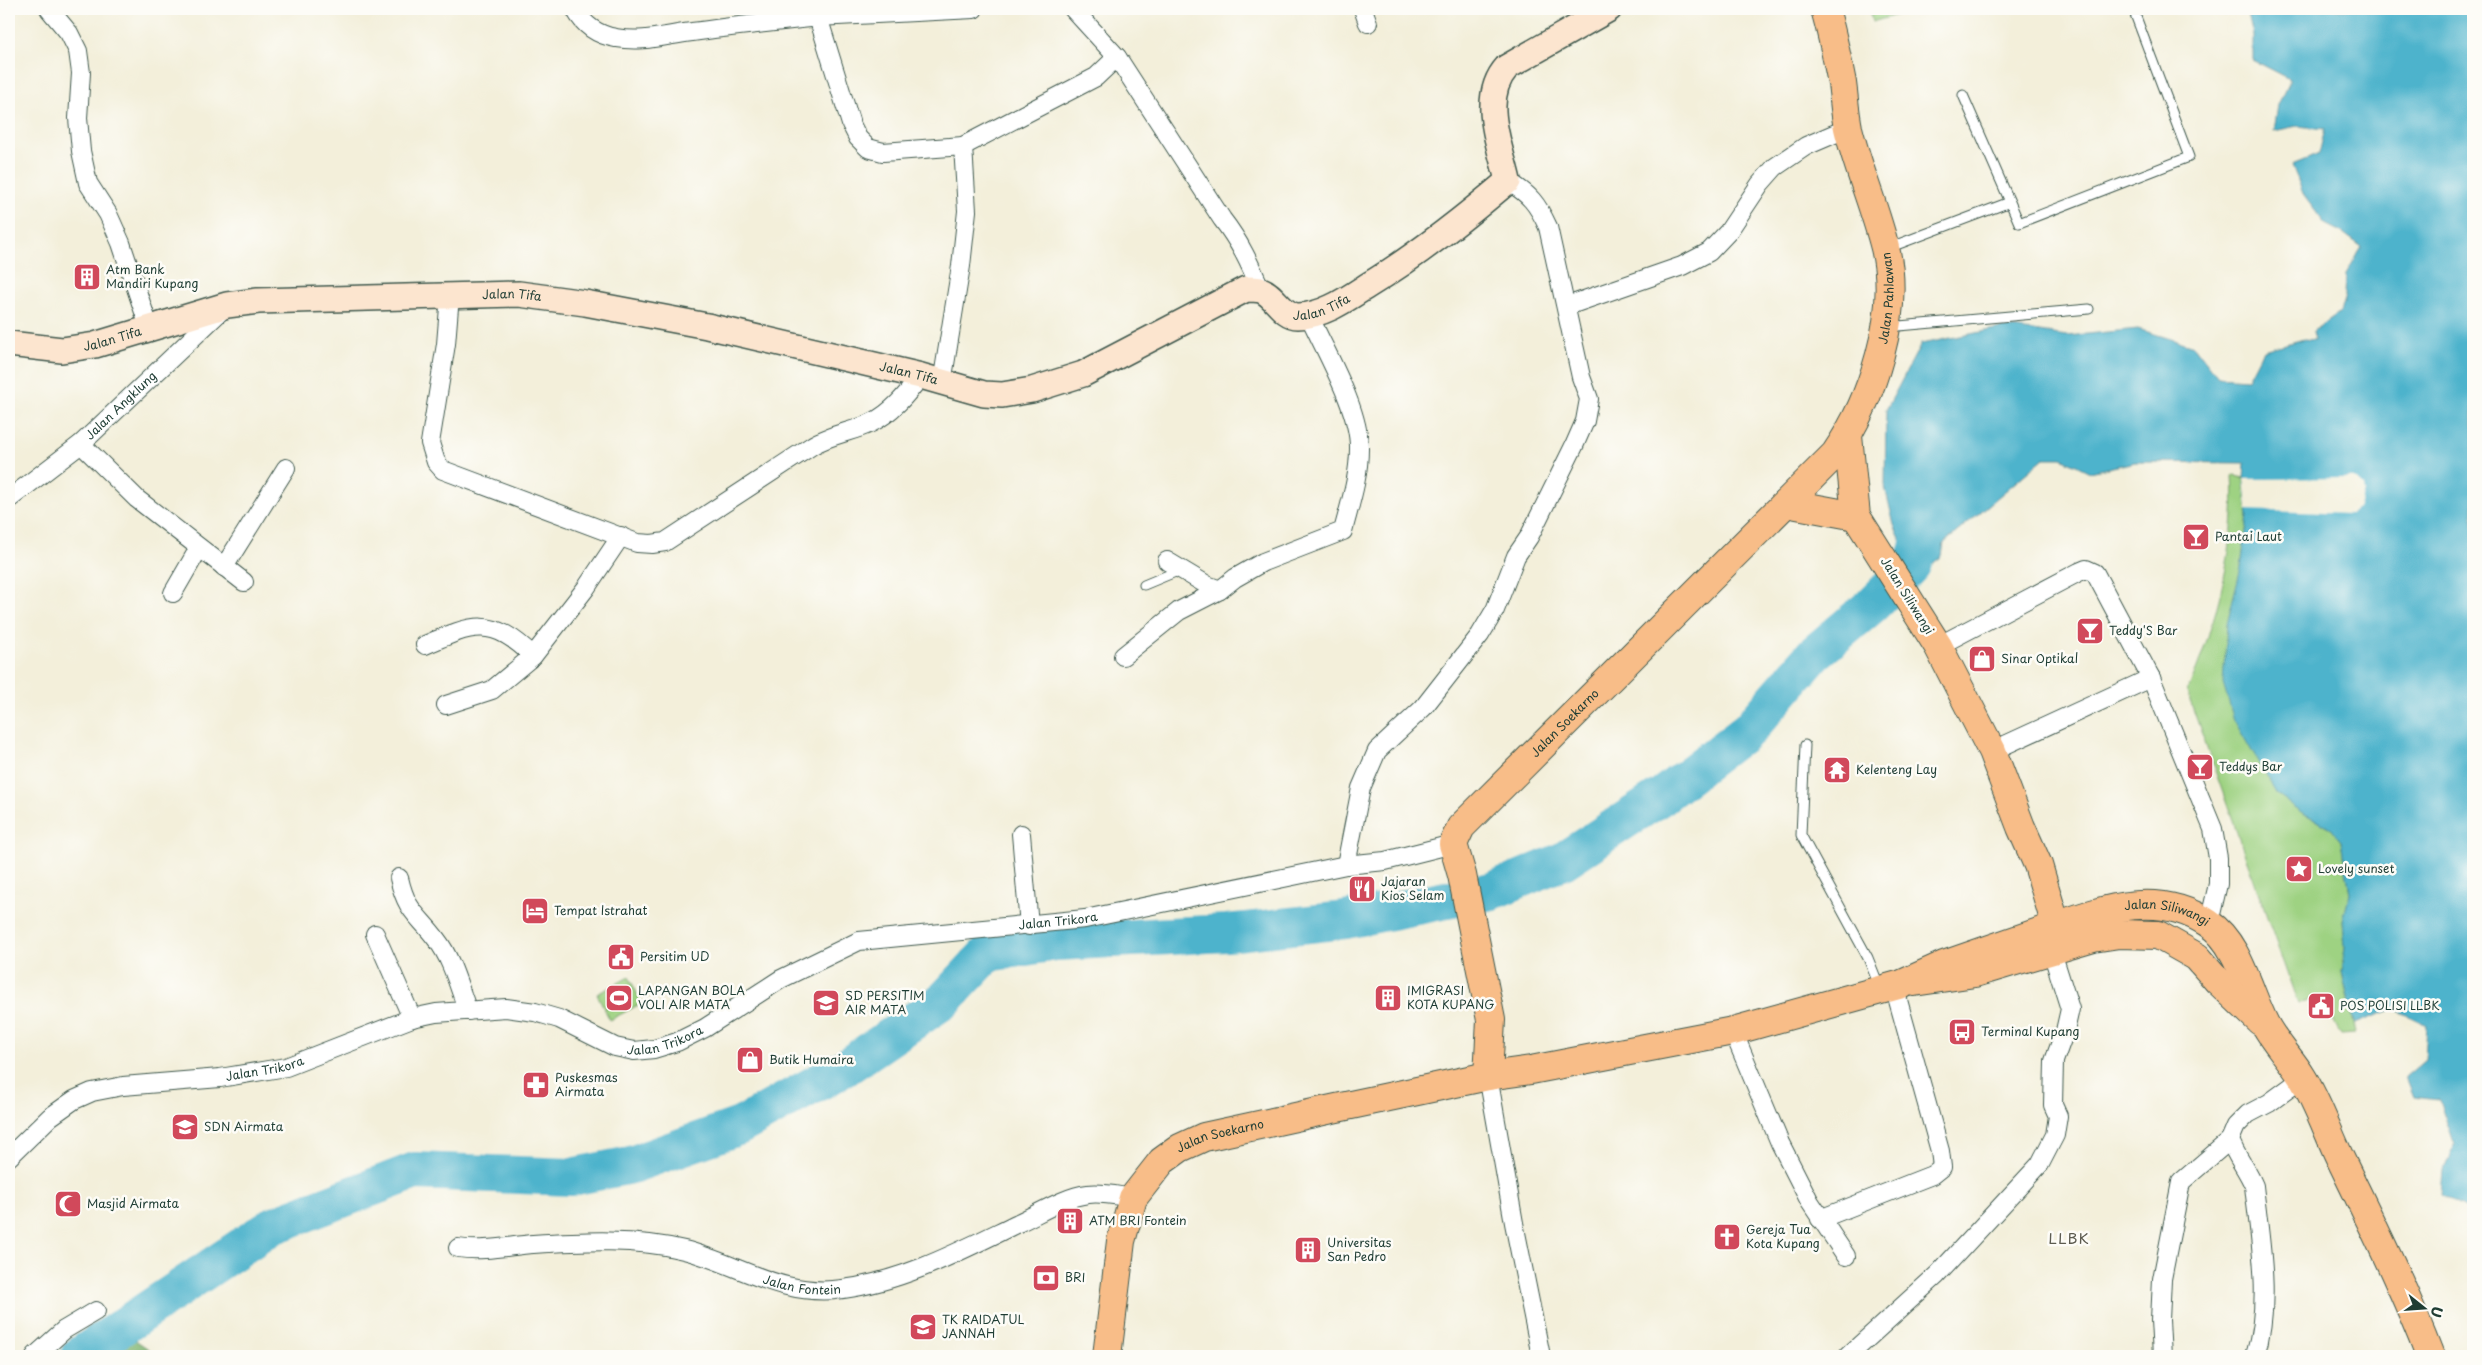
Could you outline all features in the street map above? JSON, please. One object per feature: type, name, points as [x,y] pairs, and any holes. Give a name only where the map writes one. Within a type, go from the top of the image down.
[{"type":"main road","name":"Jalan Pahlawan","points":[[1825,9],[1835,46],[1848,128],[1886,249],[1890,296],[1875,369],[1862,406],[1848,436]]},
{"type":"main road","name":"Jalan Soekarno","points":[[1453,844],[1461,827],[1471,816],[1821,470],[1848,436]]},
{"type":"main road","points":[[1786,503],[1856,516],[1848,436]]},
{"type":"main road","name":"Jalan Siliwangi","points":[[1856,516],[1938,646],[1992,751],[2020,827],[2038,865],[2054,939],[2112,907],[2135,904],[2158,905],[2184,911],[2210,923],[2226,942],[2238,962],[2265,1025],[2303,1078],[2415,1316],[2430,1356]]},
{"type":"main road","points":[[1453,844],[1474,930],[1491,1020],[1488,1076]]},
{"type":"main road","points":[[2054,939],[2094,938],[2111,935],[2158,936],[2197,957],[2218,981],[2265,1025]]},
{"type":"main road","name":"Jalan Soekarno","points":[[1107,1356],[1120,1241],[1133,1198],[1162,1160],[1180,1148],[1204,1137],[1488,1076],[1531,1070],[1733,1030],[1892,986],[1944,965],[2054,939]]},
{"type":"street","points":[[49,9],[69,33],[78,51],[81,73],[78,118],[80,151],[88,183],[108,214],[121,243],[150,330]]},
{"type":"street","points":[[575,9],[593,31],[614,38],[631,40],[655,39],[691,32],[818,17],[974,9]]},
{"type":"street","points":[[1072,9],[1117,58],[1247,255],[1261,290]]},
{"type":"street","points":[[1346,865],[1361,788],[1377,751],[1423,708],[1480,635],[1495,610],[1516,556],[1529,536],[1584,421],[1589,399],[1581,378],[1567,306],[1548,227],[1538,207],[1528,193],[1508,181],[1493,109],[1494,90],[1498,77],[1507,66],[1609,9]]},
{"type":"street","points":[[818,17],[851,124],[858,138],[868,148],[883,152],[963,146],[1096,77],[1117,58]]},
{"type":"street","points":[[1567,306],[1682,266],[1709,252],[1728,232],[1760,184],[1775,167],[1806,146],[1848,128]]},
{"type":"street","points":[[450,295],[446,344],[430,443],[436,462],[443,470],[637,543],[652,544],[665,542],[813,445],[829,436],[870,423],[931,380],[961,266],[967,211],[963,146]]},
{"type":"street","name":"Jalan Tifa","points":[[9,344],[62,350],[95,345],[150,330],[227,305],[258,300],[519,294],[585,303],[707,326],[984,394],[1002,395],[1032,390],[1082,374],[1246,289],[1261,290],[1293,315],[1298,316],[1331,308],[1400,266],[1447,232],[1508,181]]},
{"type":"street","name":"Jalan Angklung","points":[[9,499],[81,444],[227,305]]},
{"type":"street","points":[[1123,656],[1179,612],[1220,590],[1235,578],[1263,562],[1344,531],[1358,468],[1359,447],[1356,425],[1339,380],[1308,313]]},
{"type":"street","points":[[81,444],[137,499],[244,582]]},
{"type":"street","points":[[224,567],[286,468]]},
{"type":"street","points":[[446,705],[492,690],[533,656],[586,588],[621,536]]},
{"type":"street","points":[[173,593],[199,548]]},
{"type":"street","points":[[1173,566],[1220,590]]},
{"type":"street","points":[[1938,646],[2086,570],[2096,573],[2151,678],[2213,829],[2218,858],[2218,884],[2210,923]]},
{"type":"street","points":[[424,645],[455,632],[483,627],[500,631],[516,640],[533,656]]},
{"type":"street","points":[[1992,751],[2151,678]]},
{"type":"street","points":[[1020,834],[1029,926]]},
{"type":"street","name":"Jalan Trikora","points":[[9,1157],[50,1117],[74,1100],[92,1092],[123,1086],[220,1078],[286,1067],[412,1018],[436,1013],[506,1008],[536,1012],[559,1019],[615,1047],[634,1051],[654,1049],[678,1042],[705,1028],[781,979],[859,941],[1029,926],[1085,919],[1346,865],[1385,862],[1453,844]]},
{"type":"street","points":[[399,878],[402,893],[409,907],[438,940],[444,951],[468,1011]]},
{"type":"street","points":[[375,934],[412,1018]]},
{"type":"street","points":[[1848,1356],[1937,1275],[2040,1164],[2052,1144],[2058,1116],[2053,1105],[2054,1061],[2065,1031],[2070,1009],[2063,994],[2054,939]]},
{"type":"street","points":[[1820,1218],[1932,1175],[1942,1167],[1940,1151],[1892,986]]},
{"type":"street","points":[[1733,1030],[1780,1143],[1820,1218],[1846,1256]]},
{"type":"street","points":[[1488,1076],[1514,1223],[1541,1356]]},
{"type":"street","points":[[2162,1356],[2160,1320],[2162,1279],[2181,1182],[2230,1140],[2236,1126],[2248,1114],[2269,1103],[2303,1078]]},
{"type":"street","points":[[2230,1140],[2237,1158],[2248,1171],[2254,1186],[2264,1286],[2260,1341],[2256,1356]]},
{"type":"street","name":"Jalan Fontein","points":[[458,1248],[480,1250],[580,1242],[657,1245],[713,1259],[749,1275],[779,1285],[809,1290],[841,1290],[879,1283],[903,1275],[949,1256],[1071,1198],[1104,1194],[1133,1198]]},
{"type":"street","points":[[35,1356],[64,1330],[96,1311]]},
{"type":"lane","points":[[1963,95],[2019,223],[2189,157],[2133,9]]},
{"type":"lane","points":[[1886,249],[2010,202]]},
{"type":"lane","points":[[1885,327],[2089,309]]},
{"type":"lane","points":[[1144,584],[1173,566]]},
{"type":"lane","points":[[1805,745],[1801,835],[1868,958],[1892,986]]},
{"type":"green space","points":[[1869,9],[1917,9],[1872,22]]},
{"type":"green space","points":[[2233,474],[2244,479],[2248,516],[2241,567],[2301,812],[2330,827],[2341,841],[2350,893],[2343,920],[2345,948],[2342,972],[2355,1033],[2341,1034],[2326,1004],[2319,996],[2298,1004],[2187,692],[2207,640],[2228,557],[2234,501]]},
{"type":"green space","name":"LAPANGAN BOLA VOLI AIR MATA","points":[[629,977],[642,1003],[610,1020],[597,994]]},
{"type":"green space","points":[[131,1337],[159,1356],[78,1356]]},
{"type":"water","points":[[2247,9],[2473,9],[2473,1224],[2467,1209],[2441,1195],[2443,1170],[2455,1145],[2439,1100],[2413,1097],[2405,1077],[2425,1060],[2427,1025],[2394,1009],[2354,1024],[2342,972],[2345,948],[2343,920],[2350,893],[2341,841],[2330,827],[2301,812],[2277,795],[2234,720],[2223,683],[2227,623],[2241,567],[2248,516],[2244,479],[2245,463],[2135,462],[2090,472],[2062,458],[2044,458],[1944,543],[1942,556],[1919,575],[1912,565],[1894,525],[1885,487],[1886,410],[1921,344],[2005,327],[2067,336],[2138,329],[2194,346],[2218,377],[2248,379],[2263,350],[2304,339],[2315,340],[2313,331],[2340,312],[2345,296],[2346,274],[2362,247],[2343,233],[2325,224],[2304,196],[2292,165],[2319,154],[2325,129],[2297,126],[2274,131],[2278,105],[2290,79],[2253,60],[2253,35]]},
{"type":"pier","points":[[2353,478],[2363,486],[2364,492],[2358,509],[2349,514],[2247,510],[2244,479]]},
{"type":"waterway","points":[[79,1356],[272,1226],[415,1171],[571,1177],[631,1165],[740,1126],[846,1067],[943,1001],[988,953],[1056,942],[1227,933],[1345,920],[1492,891],[1563,861],[1662,796],[1749,729],[1814,654],[1871,606],[1912,565],[1930,518]]},
{"type":"place","name":"Atm Bank Mandiri Kupang","points":[[87,277]]},
{"type":"place","name":"Pantai Laut","points":[[2196,537]]},
{"type":"place","name":"Teddy'S Bar","points":[[2090,631]]},
{"type":"place","name":"Sinar Optikal","points":[[1982,659]]},
{"type":"place","name":"Teddys Bar","points":[[2200,767]]},
{"type":"place","name":"Kelenteng Lay","points":[[1837,770]]},
{"type":"place","name":"Lovely sunset","points":[[2299,869]]},
{"type":"place","name":"Jajaran Kios Selam","points":[[1362,889]]},
{"type":"place","name":"Tempat Istrahat","points":[[535,911]]},
{"type":"place","name":"Persitim UD","points":[[621,957]]},
{"type":"place","name":"LAPANGAN BOLA VOLI AIR MATA","points":[[619,998]]},
{"type":"place","name":"IMIGRASI KOTA KUPANG","points":[[1388,998]]},
{"type":"place","name":"SD PERSITIM AIR MATA","points":[[826,1003]]},
{"type":"place","name":"POS POLISI LLBK","points":[[2321,1006]]},
{"type":"place","name":"Terminal Kupang","points":[[1962,1032]]},
{"type":"place","name":"Butik Humaira","points":[[750,1060]]},
{"type":"place","name":"Puskesmas Airmata","points":[[536,1085]]},
{"type":"place","name":"SDN Airmata","points":[[185,1127]]},
{"type":"place","name":"Masjid Airmata","points":[[68,1204]]},
{"type":"place","name":"ATM BRI Fontein","points":[[1070,1221]]},
{"type":"place","name":"Gereja Tua Kota Kupang","points":[[1727,1237]]},
{"type":"place","name":"Universitas San Pedro","points":[[1308,1250]]},
{"type":"place","name":"BRI","points":[[1046,1278]]},
{"type":"place","name":"TK RAIDATUL JANNAH","points":[[923,1327]]},
{"type":"district","name":"LLBK","points":[[2069,1239]]}]
